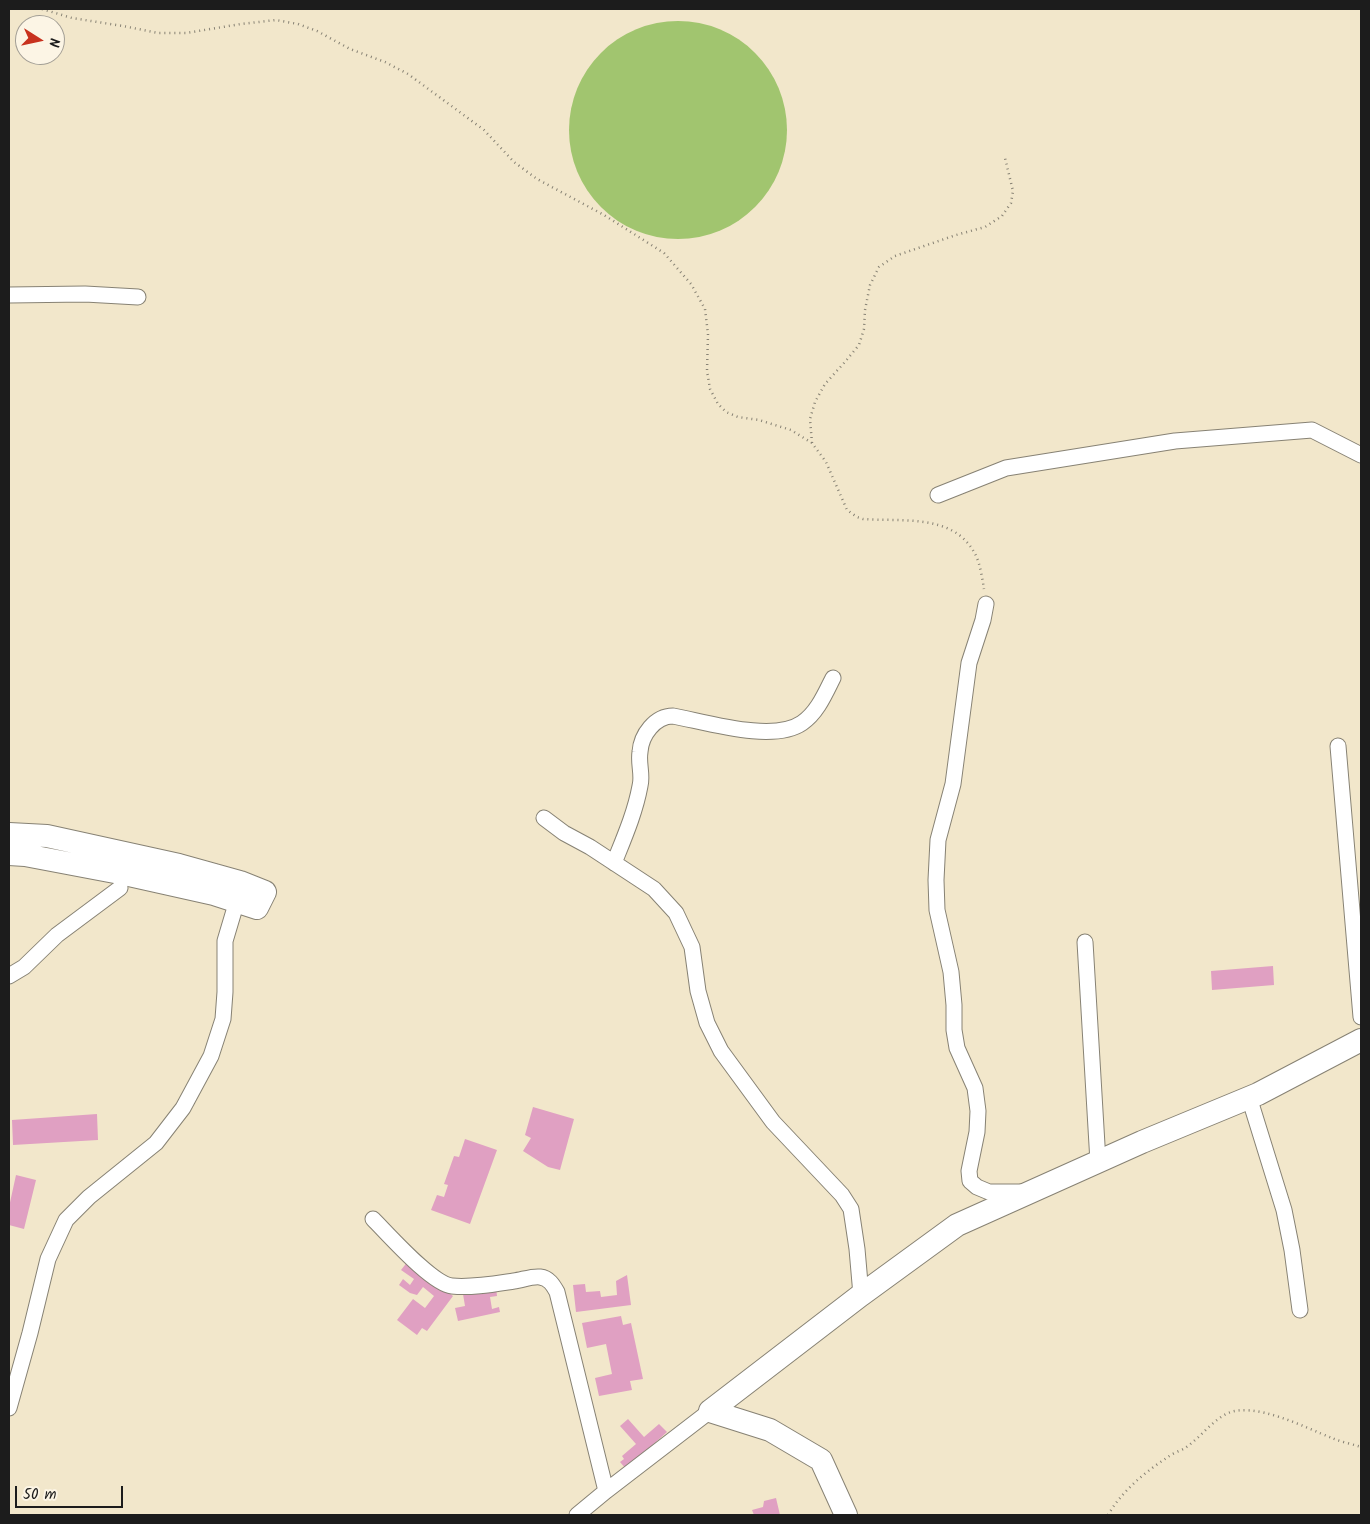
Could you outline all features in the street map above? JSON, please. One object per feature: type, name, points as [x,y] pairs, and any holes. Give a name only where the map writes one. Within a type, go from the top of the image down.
[{"type":"street","points":[[9,295],[85,294],[138,297]]},
{"type":"street","points":[[938,495],[1006,468],[1175,441],[1312,430],[1361,455]]},
{"type":"street","points":[[986,604],[983,620],[969,663],[953,784],[938,840],[937,910],[951,972],[954,1030],[957,1048],[975,1088],[978,1111],[977,1132],[969,1170],[970,1181],[977,1187],[989,1192],[1030,1192]]},
{"type":"street","points":[[614,863],[628,828],[642,778],[640,751],[643,738],[658,719],[673,716],[743,730],[769,731],[791,729],[804,722],[816,709],[833,678]]},
{"type":"street","points":[[1338,746],[1361,1017]]},
{"type":"street","points":[[544,818],[564,833],[590,847],[654,890],[676,913],[692,947],[698,991],[707,1023],[721,1051],[773,1122],[848,1202],[854,1218],[860,1295]]},
{"type":"street","points":[[9,834],[47,836],[179,865],[239,892]]},
{"type":"street","points":[[9,854],[120,873],[214,894],[239,892]]},
{"type":"street","points":[[9,976],[24,967],[57,935],[120,888]]},
{"type":"street","points":[[9,1408],[48,1259],[66,1220],[89,1197],[156,1143],[183,1108],[211,1056],[223,1019],[225,941],[239,892]]},
{"type":"street","points":[[1085,942],[1098,1162]]},
{"type":"street","points":[[577,1515],[860,1295],[957,1225],[1142,1142],[1249,1097],[1361,1040]]},
{"type":"street","points":[[1249,1097],[1284,1210],[1292,1250],[1300,1310]]},
{"type":"street","points":[[373,1220],[429,1273],[449,1286],[501,1283],[539,1277],[546,1279],[552,1284],[557,1292],[606,1491]]},
{"type":"street","points":[[710,1411],[770,1430],[821,1460],[846,1515]]},
{"type":"path","points":[[42,9],[72,18],[158,33],[186,33],[276,20],[298,24],[317,31],[350,49],[385,62],[408,74],[484,130],[514,162],[537,179],[604,215],[664,253],[691,284],[705,309],[708,334],[707,372],[710,388],[718,404],[726,412],[738,417],[758,420],[792,430],[812,443],[826,462],[847,510],[857,516],[863,519],[911,520],[934,524],[949,529],[965,540],[974,552],[977,561],[986,604]]},
{"type":"path","points":[[812,443],[810,419],[815,402],[825,384],[859,345],[864,329],[864,310],[870,285],[879,267],[895,256],[956,234],[985,227],[1002,216],[1011,203],[1013,191],[1005,158]]},
{"type":"path","points":[[1108,1515],[1126,1491],[1150,1469],[1170,1455],[1185,1448],[1228,1413],[1242,1410],[1262,1412],[1286,1419],[1361,1448]]},
{"type":"green space","points":[[678,21],[699,23],[720,29],[755,53],[779,88],[785,109],[787,130],[785,151],[779,172],[755,207],[720,231],[699,237],[678,239],[657,237],[636,231],[601,207],[577,172],[571,151],[569,130],[571,109],[577,88],[601,53],[636,29],[657,23]]},
{"type":"building","points":[[1273,966],[1274,985],[1212,990],[1211,971]]},
{"type":"building","points":[[533,1107],[574,1119],[560,1170],[548,1167],[523,1151],[531,1138],[525,1135]]},
{"type":"building","points":[[97,1114],[98,1140],[13,1145],[12,1120]]},
{"type":"building","points":[[465,1139],[497,1150],[470,1224],[431,1210],[437,1195],[444,1197],[448,1185],[444,1184],[454,1156],[459,1157]]},
{"type":"building","points":[[16,1175],[36,1180],[24,1229],[9,1225],[9,1207]]},
{"type":"building","points":[[412,1256],[453,1296],[427,1331],[422,1328],[417,1335],[397,1320],[413,1299],[425,1308],[434,1296],[423,1287],[417,1295],[410,1293],[399,1285],[403,1279],[410,1285],[414,1279],[401,1270]]},
{"type":"building","points":[[627,1275],[631,1305],[576,1312],[573,1285],[585,1284],[586,1292],[600,1291],[601,1297],[617,1295],[616,1281]]},
{"type":"building","points":[[496,1287],[497,1296],[490,1297],[492,1309],[499,1307],[500,1312],[458,1321],[455,1308],[465,1306],[463,1294]]},
{"type":"building","points":[[621,1316],[623,1325],[631,1323],[643,1379],[630,1381],[632,1390],[599,1396],[595,1378],[612,1374],[606,1344],[587,1348],[582,1323]]},
{"type":"building","points":[[628,1419],[644,1437],[659,1424],[667,1432],[626,1469],[620,1462],[624,1459],[622,1456],[636,1444],[620,1426]]},
{"type":"building","points":[[776,1498],[780,1515],[754,1515],[752,1510],[763,1507],[764,1501]]}]
